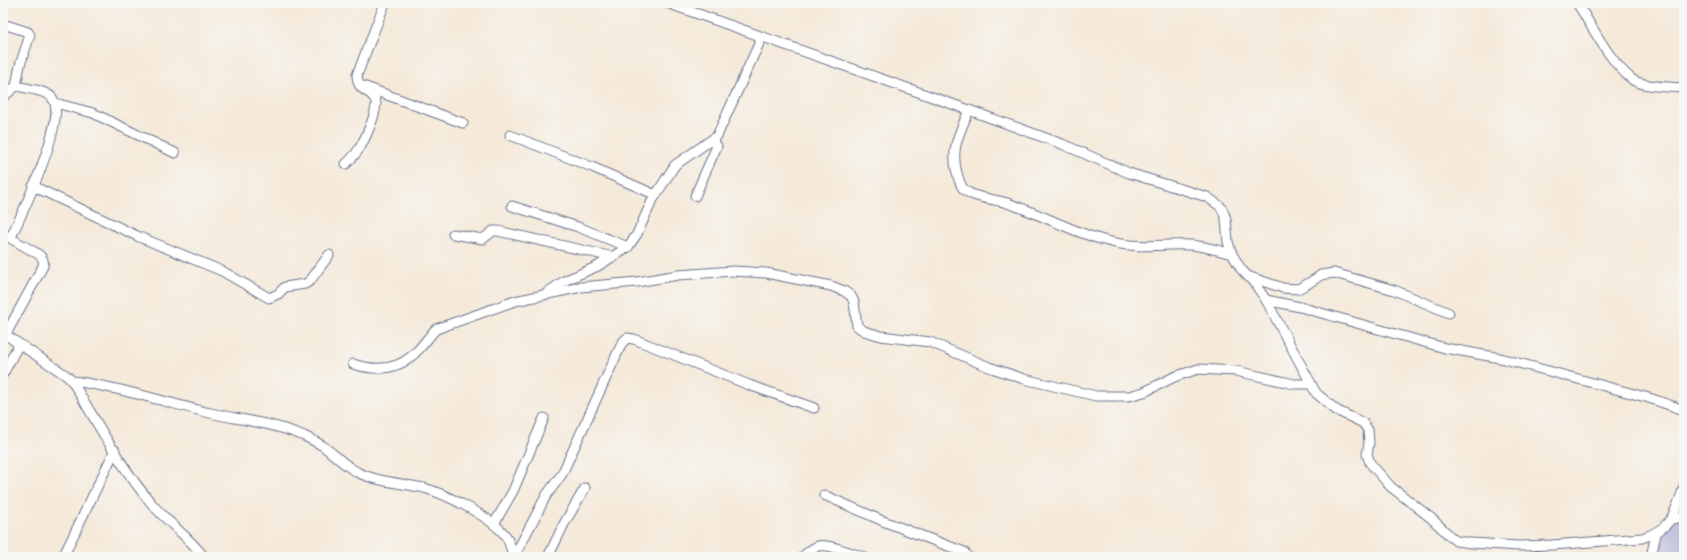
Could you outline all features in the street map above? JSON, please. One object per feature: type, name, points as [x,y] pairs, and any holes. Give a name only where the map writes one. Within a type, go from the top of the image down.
[{"type":"street","points":[[346,164],[357,152],[366,135],[376,108],[374,98],[358,84],[359,69],[385,3]]},
{"type":"street","points":[[667,3],[1062,144],[1130,173],[1207,197],[1220,206],[1223,211],[1226,219],[1228,242],[1232,254],[1241,269],[1266,300],[1316,393],[1336,410],[1363,423],[1368,430],[1369,435],[1367,454],[1370,463],[1397,492],[1431,518],[1456,541],[1488,544],[1552,545],[1642,538],[1656,534],[1672,519],[1684,487]]},
{"type":"street","points":[[1577,3],[1613,60],[1633,80],[1648,84],[1684,88]]},
{"type":"street","points":[[3,24],[24,30],[30,35],[20,65],[16,86],[3,97]]},
{"type":"street","points":[[546,294],[564,281],[613,257],[628,247],[637,234],[656,195],[675,165],[687,155],[712,140],[721,130],[762,37]]},
{"type":"street","points":[[358,84],[463,123]]},
{"type":"street","points":[[16,86],[48,94],[54,99],[56,115],[46,153],[34,186],[7,235],[38,254],[43,258],[44,262],[4,333],[67,376],[152,504],[204,557]]},
{"type":"street","points":[[55,103],[93,113],[175,153]]},
{"type":"street","points":[[969,110],[954,147],[958,178],[966,192],[975,196],[1006,202],[1076,232],[1119,244],[1144,247],[1195,246],[1232,254]]},
{"type":"street","points":[[510,135],[592,167],[656,195]]},
{"type":"street","points":[[695,196],[717,146],[712,140]]},
{"type":"street","points":[[34,186],[137,236],[222,271],[269,298],[278,294],[285,287],[305,284],[310,281],[329,255]]},
{"type":"street","points":[[512,206],[578,227],[628,247]]},
{"type":"street","points":[[453,234],[483,239],[493,231],[498,231],[613,257]]},
{"type":"street","points":[[353,364],[369,369],[394,366],[407,362],[429,335],[436,329],[515,301],[581,287],[637,282],[690,274],[733,270],[753,271],[844,290],[852,296],[857,326],[864,331],[881,336],[930,342],[989,367],[1024,379],[1096,396],[1129,396],[1144,392],[1174,377],[1198,369],[1236,371],[1294,384],[1310,384]]},
{"type":"street","points":[[1248,276],[1283,288],[1298,289],[1321,275],[1334,274],[1380,286],[1421,300],[1449,313]]},
{"type":"street","points":[[1266,300],[1300,306],[1445,348],[1500,358],[1649,398],[1684,410]]},
{"type":"street","points":[[514,557],[546,496],[562,474],[622,343],[627,338],[634,339],[749,385],[814,408]]},
{"type":"street","points":[[3,374],[19,344]]},
{"type":"street","points":[[72,382],[112,387],[193,408],[261,423],[303,436],[322,446],[356,471],[369,476],[426,489],[445,496],[494,524],[505,535],[510,543],[514,557]]},
{"type":"street","points":[[494,524],[513,491],[544,418]]},
{"type":"street","points":[[65,556],[115,450]]},
{"type":"street","points":[[548,557],[564,524],[585,488]]},
{"type":"street","points":[[824,495],[883,521],[964,552],[968,557]]},
{"type":"street","points":[[1672,519],[1684,517]]},
{"type":"street","points":[[1651,557],[1656,534]]},
{"type":"street","points":[[802,557],[818,546],[826,546],[864,557]]},
{"type":"shaded area","points":[[1684,470],[1684,557],[1657,557]]}]
